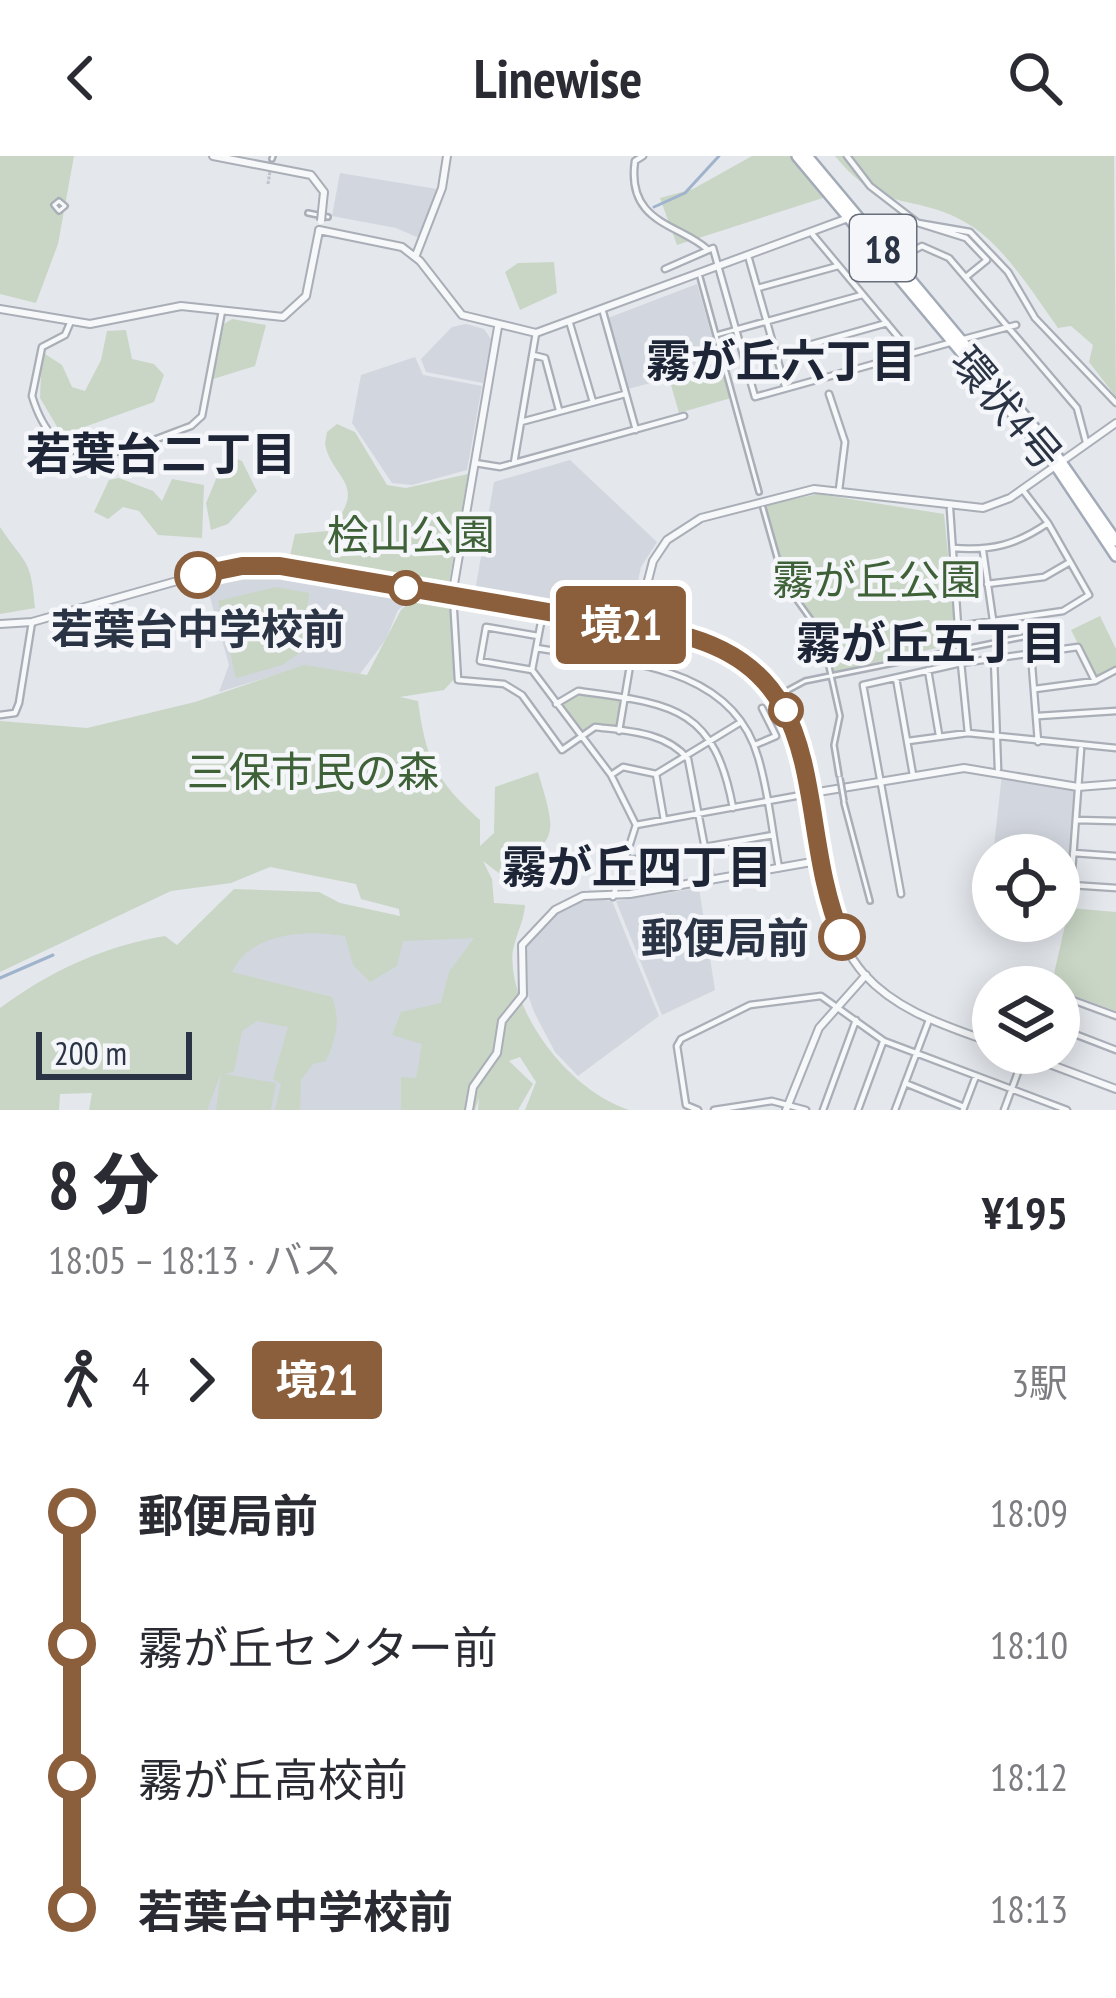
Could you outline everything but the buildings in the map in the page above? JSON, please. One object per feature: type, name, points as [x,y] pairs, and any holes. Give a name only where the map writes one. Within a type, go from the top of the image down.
[{"type":"main road","name":"環状4号","points":[[797,156],[894,261],[956,341]]},
{"type":"main road","name":"環状4号","points":[[807,156],[852,217],[1057,461],[1116,541]]},
{"type":"main road","name":"環状4号","points":[[1057,461],[1116,556]]},
{"type":"street","points":[[0,309],[100,324],[174,306],[268,319],[297,308],[308,291],[324,192],[311,175],[213,156]]},
{"type":"street","points":[[417,253],[442,188],[446,156]]},
{"type":"street","points":[[643,156],[635,161],[633,179],[653,217],[707,249]]},
{"type":"street","points":[[847,156],[864,180],[918,223],[966,238],[987,260],[966,277]]},
{"type":"street","points":[[308,213],[417,253],[453,309],[498,327],[536,333],[700,277],[852,217]]},
{"type":"street","points":[[918,223],[970,232],[1008,272],[1033,320],[1116,403]]},
{"type":"street","points":[[814,235],[911,352]]},
{"type":"street","points":[[894,261],[909,250],[929,246],[966,277],[1077,408],[1086,442]]},
{"type":"street","points":[[665,269],[713,248],[754,397],[1016,325]]},
{"type":"street","points":[[749,259],[785,388]]},
{"type":"street","points":[[758,288],[838,266]]},
{"type":"street","points":[[700,277],[759,492]]},
{"type":"street","points":[[716,335],[862,295]]},
{"type":"street","points":[[71,321],[65,334],[42,347],[32,396],[61,444],[80,454],[103,456],[191,426],[202,416],[222,311]]},
{"type":"street","points":[[603,312],[636,430]]},
{"type":"street","points":[[776,354],[886,323]]},
{"type":"street","points":[[570,324],[592,402]]},
{"type":"street","points":[[498,327],[452,596],[458,680],[504,684],[522,694],[562,750],[595,727],[663,738],[688,758],[711,880]]},
{"type":"street","points":[[514,463],[536,333]]},
{"type":"street","points":[[533,356],[545,358],[560,411]]},
{"type":"street","points":[[520,422],[625,394]]},
{"type":"street","points":[[829,394],[845,442],[839,490]]},
{"type":"street","points":[[475,463],[500,467],[684,416]]},
{"type":"street","points":[[619,731],[636,627],[653,561],[686,525],[772,496],[839,490],[950,508],[993,506],[1116,423]]},
{"type":"street","points":[[950,508],[958,626],[1063,611],[1089,595],[1048,523],[1022,489]]},
{"type":"street","points":[[764,508],[784,581],[818,626],[826,648],[840,716],[834,745],[839,778],[870,901]]},
{"type":"street","points":[[951,548],[983,550],[1019,544],[1048,523]]},
{"type":"street","points":[[983,550],[992,620]]},
{"type":"street","points":[[988,584],[1044,577],[1070,562]]},
{"type":"street","points":[[0,624],[32,622],[254,565],[696,639],[729,653],[777,696],[799,738],[838,928],[866,975],[929,1020],[972,1035]]},
{"type":"street","points":[[532,670],[543,612]]},
{"type":"street","points":[[0,716],[15,713],[19,704],[32,622]]},
{"type":"street","points":[[538,636],[486,627],[480,661],[532,670],[611,776],[636,825],[613,897]]},
{"type":"street","points":[[777,696],[805,681],[1033,635]]},
{"type":"street","points":[[901,894],[863,685],[961,663],[1078,647],[1095,681]]},
{"type":"street","points":[[536,648],[690,678],[714,693],[741,722],[754,746],[779,868]]},
{"type":"street","points":[[1031,653],[1038,742]]},
{"type":"street","points":[[994,658],[998,769]]},
{"type":"street","points":[[961,663],[968,733]]},
{"type":"street","points":[[928,670],[939,736]]},
{"type":"street","points":[[1034,688],[1095,681],[1116,670]]},
{"type":"street","points":[[896,677],[913,775]]},
{"type":"street","points":[[556,704],[578,691],[682,712],[714,740],[733,808]]},
{"type":"street","points":[[754,746],[776,736],[762,708]]},
{"type":"street","points":[[1036,716],[1116,711]]},
{"type":"street","points":[[611,776],[623,767],[656,774],[741,722]]},
{"type":"street","points":[[908,741],[968,733],[1116,748]]},
{"type":"street","points":[[1075,834],[1081,748]]},
{"type":"street","points":[[636,825],[913,775],[998,769],[1078,787],[1116,784]]},
{"type":"street","points":[[656,774],[664,820]]},
{"type":"street","points":[[1076,820],[1116,821]]},
{"type":"street","points":[[624,862],[773,835]]},
{"type":"street","points":[[1080,853],[1116,856]]},
{"type":"street","points":[[469,1110],[473,1087],[497,1053],[502,1021],[523,995],[522,945],[564,903],[583,896],[613,897],[823,860]]},
{"type":"street","points":[[1080,885],[1116,888]]},
{"type":"street","points":[[786,1108],[810,1044],[835,1005],[866,975]]},
{"type":"street","points":[[698,1110],[686,1105],[676,1046],[681,1040],[749,1005],[821,996],[884,1041],[1045,1106],[1067,1110]]},
{"type":"street","points":[[1080,1002],[1116,1016]]},
{"type":"street","points":[[823,1110],[856,1020]]},
{"type":"street","points":[[895,1110],[929,1020]]},
{"type":"street","points":[[1080,1036],[1116,1050]]},
{"type":"street","points":[[858,1110],[884,1041]]},
{"type":"street","points":[[1004,1110],[1017,1074]]},
{"type":"street","points":[[1077,1074],[1116,1089]]},
{"type":"street","points":[[905,1083],[964,1108],[976,1076]]},
{"type":"street","points":[[714,1110],[772,1101],[806,1110]]},
{"type":"shaded area","points":[[340,173],[437,189],[419,238],[396,228],[332,216]]},
{"type":"shaded area","points":[[697,284],[720,364],[628,389],[608,318]]},
{"type":"shaded area","points":[[466,324],[484,329],[491,339],[483,383],[426,372],[421,359],[452,327]]},
{"type":"shaded area","points":[[415,357],[423,375],[482,386],[467,470],[412,485],[392,483],[352,423],[361,375]]},
{"type":"shaded area","points":[[570,460],[657,542],[641,567],[630,618],[475,591],[494,482]]},
{"type":"shaded area","points":[[268,572],[415,596],[398,610],[386,639],[360,674],[305,666],[219,692],[229,665],[210,597],[212,589],[243,574]]},
{"type":"shaded area","points":[[1002,774],[1075,789],[1072,834],[995,834]]},
{"type":"shaded area","points":[[699,888],[715,990],[662,1015],[616,901]]},
{"type":"shaded area","points":[[594,899],[612,901],[659,1016],[578,1076],[555,1052],[534,1012],[524,983],[524,954],[526,943],[565,906]]},
{"type":"shaded area","points":[[321,924],[511,937],[514,985],[463,1110],[170,1110],[186,1037],[252,936]]},
{"type":"green space","points":[[0,156],[74,156],[58,244],[36,303],[0,294]]},
{"type":"green space","points":[[752,156],[789,156],[829,196],[677,245],[660,198],[693,189]]},
{"type":"green space","points":[[835,156],[1114,156],[1116,397],[1089,362],[1093,345],[1071,326],[1058,328],[985,236],[953,216],[870,188]]},
{"type":"green space","points":[[554,262],[557,293],[520,310],[505,272],[518,263]]},
{"type":"green space","points":[[232,319],[266,325],[255,366],[213,379],[224,324]]},
{"type":"green space","points":[[126,330],[132,359],[154,364],[164,375],[154,402],[62,435],[40,398],[42,352],[62,365],[72,387],[85,391],[101,360],[107,331]]},
{"type":"green space","points":[[724,370],[731,398],[679,413],[671,385]]},
{"type":"green space","name":"桧山公園","points":[[337,424],[355,432],[387,485],[406,488],[468,474],[449,582],[442,587],[289,560],[295,534],[328,531],[347,503],[345,483],[325,444],[327,432]]},
{"type":"green space","points":[[226,455],[242,461],[257,491],[228,524],[211,530],[206,503]]},
{"type":"green space","points":[[119,478],[153,491],[162,501],[172,479],[204,485],[202,538],[158,535],[139,511],[123,507],[108,519],[94,512],[109,480]]},
{"type":"green space","name":"霧が丘公園","points":[[818,494],[944,514],[957,643],[832,673],[824,633],[783,575],[765,505]]},
{"type":"green space","points":[[0,527],[29,570],[35,608],[0,614]]},
{"type":"green space","points":[[276,587],[309,593],[304,650],[282,665],[236,678],[218,601]]},
{"type":"green space","name":"三保市民の森","points":[[416,596],[450,602],[455,678],[444,690],[400,697],[418,701],[436,768],[480,820],[480,846],[494,833],[495,787],[538,772],[545,794],[550,825],[543,844],[500,874],[483,861],[492,879],[494,903],[525,905],[512,960],[524,1007],[568,1071],[608,1101],[629,1110],[525,1110],[536,1082],[520,1057],[509,1061],[533,1084],[518,1110],[478,1110],[479,1098],[475,1110],[401,1110],[401,1077],[416,1078],[422,1044],[392,1035],[401,1012],[441,1003],[449,972],[474,938],[403,941],[397,966],[370,982],[353,965],[345,936],[313,933],[265,942],[240,959],[232,972],[332,997],[335,1037],[326,1061],[313,1064],[301,1080],[300,1110],[275,1110],[281,1084],[273,1079],[288,1027],[257,1021],[242,1031],[234,1072],[224,1074],[276,1083],[271,1110],[216,1110],[221,1073],[207,1110],[89,1110],[92,1093],[60,1094],[59,1110],[0,1110],[0,1008],[58,972],[142,940],[165,936],[177,945],[234,889],[319,892],[340,903],[400,916],[399,909],[361,899],[356,884],[270,867],[231,883],[171,891],[0,972],[0,721],[87,728],[195,702],[304,665],[367,675],[401,610]]},
{"type":"green space","points":[[1100,616],[1116,649],[1116,667],[1096,679],[1071,630]]},
{"type":"green space","points":[[579,693],[623,699],[618,728],[595,725],[581,733],[561,705]]},
{"type":"green space","points":[[1080,909],[1116,912],[1116,1011],[1080,998],[1080,966],[1056,966],[1061,942],[1080,942]]},
{"type":"waterway","points":[[654,207],[685,193],[719,156]]},
{"type":"waterway","points":[[0,978],[53,955]]},
{"type":"tunnel","points":[[268,184],[272,159]]},
{"type":"bus line","name":"境21","points":[[198,575],[242,566],[280,566],[677,634],[729,653],[761,677],[793,722],[842,937]]},
{"type":"place","name":"若葉台中学校前","points":[[198,575]]},
{"type":"place","name":"郵便局前","points":[[842,937]]},
{"type":"district","name":"霧が丘六丁目","points":[[781,360]]},
{"type":"district","name":"若葉台二丁目","points":[[161,453]]},
{"type":"district","name":"霧が丘五丁目","points":[[931,642]]},
{"type":"district","name":"霧が丘四丁目","points":[[637,866]]}]
